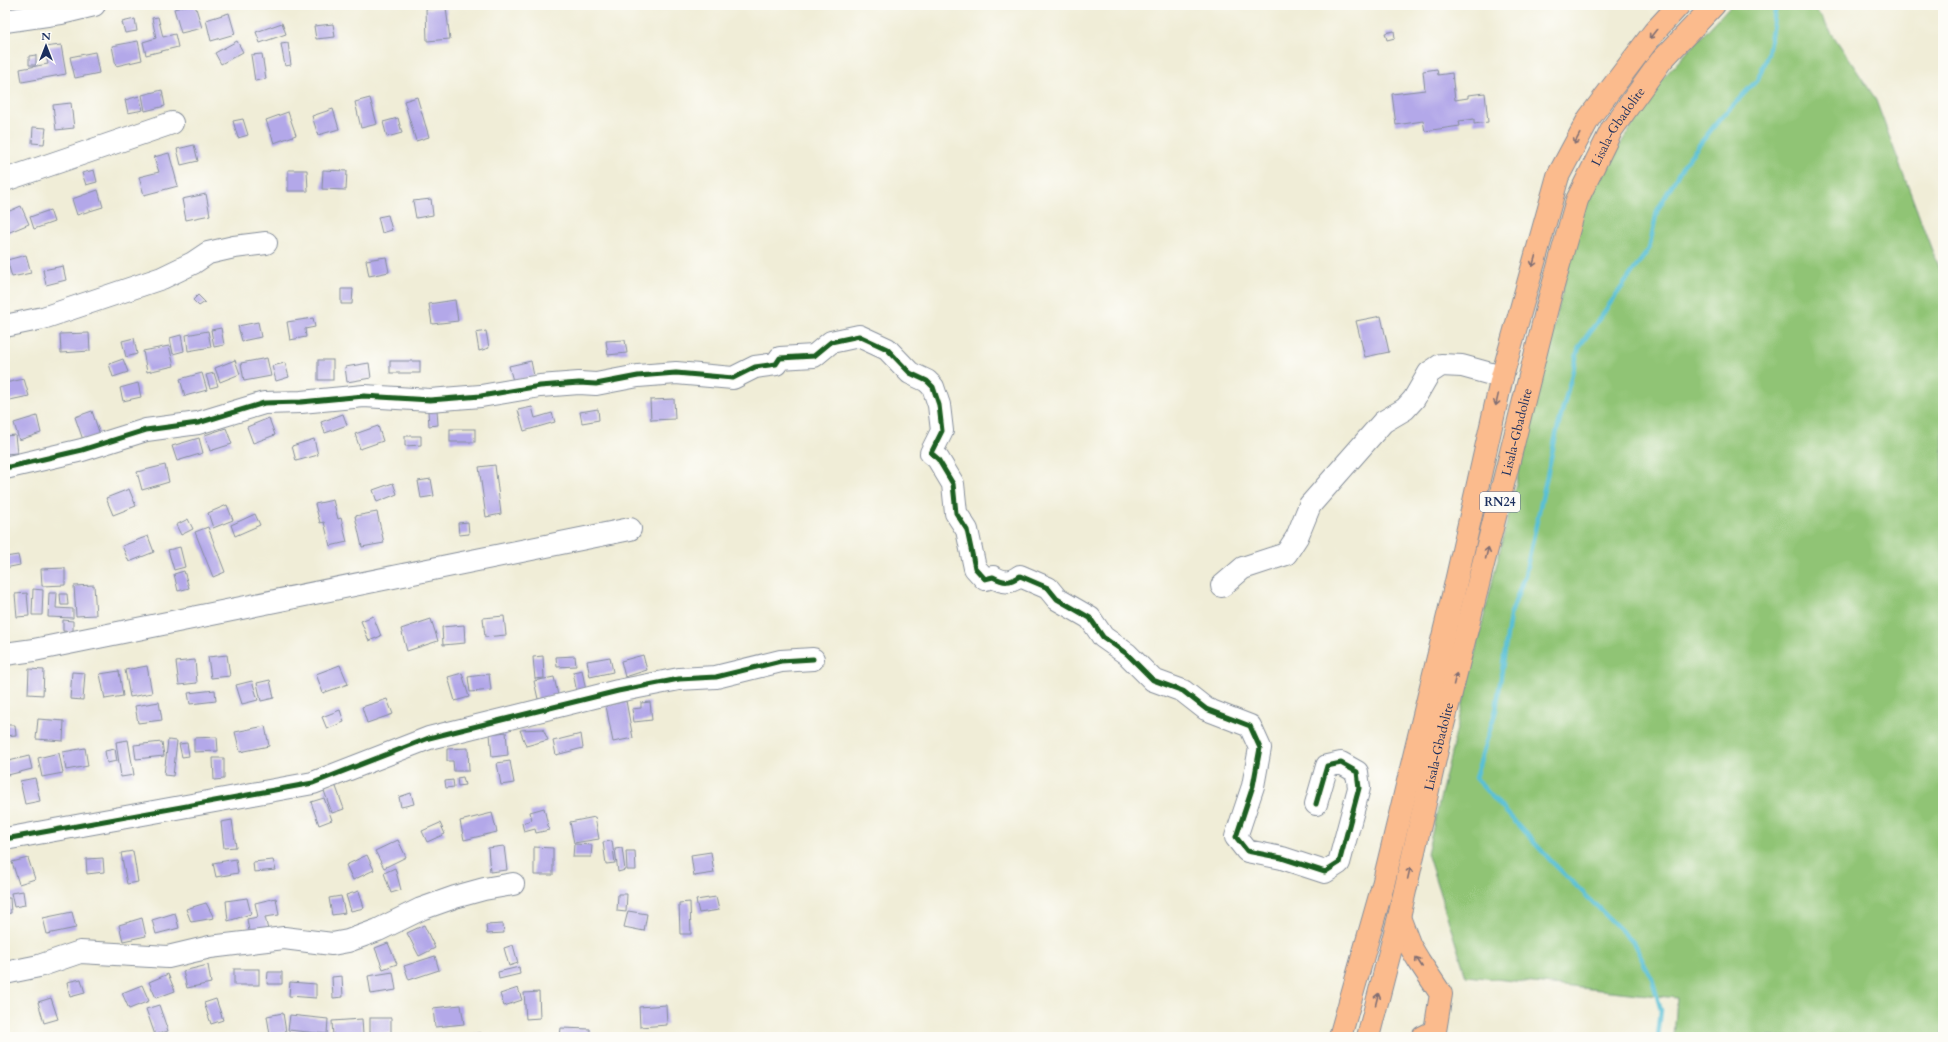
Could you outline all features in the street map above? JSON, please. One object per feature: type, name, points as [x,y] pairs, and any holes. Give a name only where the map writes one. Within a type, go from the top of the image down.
[{"type":"main road","name":"Lisala-Gbadolite","points":[[1340,1037],[1383,885],[1453,595],[1502,377],[1558,176],[1589,118],[1654,32],[1679,5]]},
{"type":"main road","name":"Lisala-Gbadolite","points":[[1368,1037],[1399,917],[1440,737],[1549,300],[1577,200],[1612,129],[1661,61],[1714,5]]},
{"type":"main road","points":[[1399,917],[1418,962],[1441,994],[1429,1034]]},
{"type":"street","points":[[5,21],[61,13],[94,5]]},
{"type":"street","points":[[5,180],[172,123]]},
{"type":"street","points":[[5,326],[43,318],[162,278],[193,263],[208,253],[234,247],[266,243]]},
{"type":"street","points":[[5,468],[82,450],[146,430],[198,424],[264,403],[301,402],[364,396],[430,400],[481,396],[540,386],[579,383],[596,384],[638,376],[676,373],[733,378],[755,367],[776,364],[780,358],[814,356],[831,342],[858,336],[887,349],[910,373],[927,380],[933,387],[940,405],[942,431],[931,453],[938,459],[953,484],[956,513],[967,530],[975,568],[985,579],[993,577],[1002,582],[1012,581],[1020,576],[1048,588],[1056,599],[1090,618],[1103,637],[1127,654],[1153,680],[1183,691],[1206,709],[1250,726],[1260,748],[1252,786],[1236,837],[1247,851],[1282,858],[1325,872],[1339,864],[1359,788],[1357,772],[1341,763],[1327,766],[1316,804]]},
{"type":"street","points":[[1222,586],[1244,568],[1286,554],[1297,537],[1310,505],[1384,422],[1405,409],[1414,399],[1429,373],[1442,365],[1455,365],[1502,377]]},
{"type":"street","points":[[5,654],[41,649],[630,529]]},
{"type":"street","points":[[5,839],[313,782],[429,738],[618,691],[679,679],[716,677],[781,661],[813,659]]},
{"type":"street","points":[[5,973],[39,966],[80,952],[168,957],[210,947],[284,938],[332,944],[348,941],[378,930],[421,909],[455,897],[484,889],[513,884]]},
{"type":"green space","points":[[1731,5],[1813,5],[1875,98],[1943,280],[1943,1037],[1674,1037],[1677,998],[1466,976],[1427,853],[1584,201],[1662,79]]},
{"type":"building","points":[[188,5],[195,5],[202,28],[181,33],[174,9]]},
{"type":"building","points":[[446,8],[450,39],[427,41],[426,9]]},
{"type":"building","points":[[229,13],[235,34],[211,41],[206,20]]},
{"type":"building","points":[[158,17],[163,37],[175,34],[178,47],[146,55],[143,42],[156,38],[152,18]]},
{"type":"building","points":[[135,19],[137,31],[125,33],[122,22]]},
{"type":"building","points":[[282,23],[286,34],[260,43],[256,32]]},
{"type":"building","points":[[333,24],[335,37],[316,39],[314,26]]},
{"type":"building","points":[[1394,31],[1395,38],[1387,40],[1385,33]]},
{"type":"building","points":[[138,41],[142,60],[116,66],[112,46]]},
{"type":"building","points":[[237,41],[243,52],[221,64],[215,53]]},
{"type":"building","points":[[288,43],[291,65],[285,66],[281,44]]},
{"type":"building","points":[[61,45],[66,74],[22,82],[20,69],[48,64],[44,47]]},
{"type":"building","points":[[95,52],[99,73],[75,78],[70,57]]},
{"type":"building","points":[[262,54],[266,79],[255,81],[251,55]]},
{"type":"building","points":[[36,55],[36,65],[29,65],[29,56]]},
{"type":"building","points":[[1437,69],[1438,75],[1452,73],[1455,100],[1468,98],[1468,95],[1485,93],[1488,122],[1474,124],[1474,119],[1459,121],[1460,126],[1425,131],[1423,121],[1396,125],[1392,94],[1425,90],[1423,71]]},
{"type":"building","points":[[162,90],[165,106],[145,111],[142,95]]},
{"type":"building","points":[[139,96],[143,110],[128,113],[125,100]]},
{"type":"building","points":[[417,97],[429,137],[416,141],[404,101]]},
{"type":"building","points":[[370,98],[377,124],[361,128],[355,102]]},
{"type":"building","points":[[71,103],[74,128],[56,130],[53,105]]},
{"type":"building","points":[[333,109],[339,129],[318,135],[312,116]]},
{"type":"building","points":[[288,112],[296,135],[274,143],[266,120]]},
{"type":"building","points":[[398,118],[402,133],[387,137],[383,122]]},
{"type":"building","points":[[243,119],[248,135],[238,138],[233,121]]},
{"type":"building","points":[[33,127],[46,128],[44,144],[32,143]]},
{"type":"building","points":[[194,145],[198,161],[181,165],[177,149]]},
{"type":"building","points":[[169,153],[178,186],[144,195],[139,177],[159,172],[154,157]]},
{"type":"building","points":[[94,170],[97,182],[86,185],[82,173]]},
{"type":"building","points":[[288,170],[307,170],[308,191],[288,191]]},
{"type":"building","points":[[323,170],[347,171],[346,190],[322,189]]},
{"type":"building","points":[[98,190],[103,207],[77,215],[72,199]]},
{"type":"building","points":[[206,194],[210,215],[186,220],[182,199]]},
{"type":"building","points":[[431,199],[433,215],[416,218],[413,201]]},
{"type":"building","points":[[21,206],[29,224],[5,234],[5,213]]},
{"type":"building","points":[[50,210],[54,222],[34,229],[30,217]]},
{"type":"building","points":[[388,215],[392,230],[382,233],[378,217]]},
{"type":"building","points":[[26,255],[31,273],[12,277],[7,260]]},
{"type":"building","points":[[386,257],[389,272],[369,276],[366,260]]},
{"type":"building","points":[[63,266],[66,280],[46,285],[43,270]]},
{"type":"building","points":[[341,289],[353,289],[352,304],[341,304]]},
{"type":"building","points":[[198,295],[205,302],[199,306],[193,300]]},
{"type":"building","points":[[455,300],[458,321],[432,324],[429,304]]},
{"type":"building","points":[[1381,316],[1389,352],[1365,357],[1356,321]]},
{"type":"building","points":[[313,318],[315,327],[305,329],[306,337],[290,340],[287,322]]},
{"type":"building","points":[[258,322],[261,337],[242,341],[238,326]]},
{"type":"building","points":[[221,328],[224,345],[214,347],[211,330]]},
{"type":"building","points":[[208,331],[211,347],[188,351],[186,335]]},
{"type":"building","points":[[486,331],[489,348],[479,351],[476,333]]},
{"type":"building","points":[[89,333],[90,351],[61,353],[60,334]]},
{"type":"building","points":[[181,335],[184,351],[173,354],[170,338]]},
{"type":"building","points":[[134,338],[137,354],[126,357],[122,341]]},
{"type":"building","points":[[625,340],[627,353],[608,355],[606,341]]},
{"type":"building","points":[[169,346],[174,366],[147,372],[143,351]]},
{"type":"building","points":[[267,358],[271,376],[244,381],[241,363]]},
{"type":"building","points":[[123,359],[128,372],[113,377],[109,364]]},
{"type":"building","points":[[235,360],[240,374],[220,382],[215,368]]},
{"type":"building","points":[[318,360],[333,360],[333,380],[318,380]]},
{"type":"building","points":[[390,361],[420,361],[420,373],[390,373]]},
{"type":"building","points":[[531,361],[534,376],[513,381],[509,366]]},
{"type":"building","points":[[285,363],[289,377],[276,381],[272,366]]},
{"type":"building","points":[[369,363],[371,378],[347,382],[345,367]]},
{"type":"building","points":[[202,373],[207,390],[185,396],[180,379]]},
{"type":"building","points":[[214,373],[218,386],[210,388],[206,375]]},
{"type":"building","points":[[24,379],[29,396],[5,401],[5,383]]},
{"type":"building","points":[[138,383],[141,397],[123,401],[120,388]]},
{"type":"building","points":[[674,399],[675,419],[651,420],[650,400]]},
{"type":"building","points":[[532,407],[535,418],[552,413],[555,422],[524,431],[518,410]]},
{"type":"building","points":[[598,409],[599,420],[582,423],[580,412]]},
{"type":"building","points":[[437,410],[438,425],[429,426],[428,411]]},
{"type":"building","points":[[92,411],[100,435],[83,440],[75,417]]},
{"type":"building","points":[[343,414],[347,425],[325,433],[321,422]]},
{"type":"building","points":[[37,416],[41,433],[19,440],[14,423]]},
{"type":"building","points":[[269,418],[275,435],[253,443],[247,427]]},
{"type":"building","points":[[378,426],[383,441],[360,449],[355,434]]},
{"type":"building","points":[[226,428],[232,444],[210,451],[205,435]]},
{"type":"building","points":[[450,429],[475,429],[475,442],[450,442]]},
{"type":"building","points":[[15,435],[17,453],[5,454],[5,436]]},
{"type":"building","points":[[405,436],[421,436],[421,445],[405,446]]},
{"type":"building","points":[[199,438],[203,453],[177,461],[172,446]]},
{"type":"building","points":[[314,439],[318,455],[296,461],[292,446]]},
{"type":"building","points":[[165,465],[169,482],[142,490],[137,472]]},
{"type":"building","points":[[495,465],[501,514],[486,517],[479,467]]},
{"type":"building","points":[[431,479],[434,496],[421,498],[418,481]]},
{"type":"building","points":[[393,483],[397,494],[377,502],[373,490]]},
{"type":"building","points":[[129,489],[136,506],[113,515],[106,498]]},
{"type":"building","points":[[333,500],[338,519],[341,518],[347,542],[330,546],[324,522],[320,523],[315,504]]},
{"type":"building","points":[[227,505],[233,520],[213,528],[208,513]]},
{"type":"building","points":[[377,512],[384,543],[362,547],[355,516]]},
{"type":"building","points":[[255,514],[260,525],[235,536],[231,525]]},
{"type":"building","points":[[188,519],[193,529],[181,535],[176,525]]},
{"type":"building","points":[[468,522],[469,534],[459,535],[458,523]]},
{"type":"building","points":[[208,527],[225,572],[213,577],[195,532]]},
{"type":"building","points":[[148,536],[154,552],[129,562],[122,546]]},
{"type":"building","points":[[180,547],[185,567],[174,570],[168,550]]},
{"type":"building","points":[[18,555],[20,565],[5,568],[5,557]]},
{"type":"building","points":[[65,568],[65,585],[42,586],[41,569]]},
{"type":"building","points":[[184,571],[189,588],[178,591],[174,574]]},
{"type":"building","points":[[94,585],[96,615],[76,616],[74,586]]},
{"type":"building","points":[[33,589],[43,590],[42,615],[32,615]]},
{"type":"building","points":[[27,593],[29,616],[17,617],[15,594]]},
{"type":"building","points":[[49,593],[57,593],[56,608],[73,609],[73,618],[48,617]]},
{"type":"building","points":[[60,594],[67,594],[68,605],[61,605]]},
{"type":"building","points":[[373,616],[381,636],[369,641],[361,621]]},
{"type":"building","points":[[504,616],[506,635],[485,637],[483,618]]},
{"type":"building","points":[[431,619],[438,641],[407,651],[401,629]]},
{"type":"building","points":[[63,620],[73,621],[73,632],[63,631]]},
{"type":"building","points":[[464,625],[465,643],[443,645],[442,627]]},
{"type":"building","points":[[227,655],[230,676],[211,678],[208,657]]},
{"type":"building","points":[[643,655],[647,670],[625,677],[621,661]]},
{"type":"building","points":[[543,656],[544,678],[535,679],[533,657]]},
{"type":"building","points":[[575,656],[576,666],[557,667],[556,657]]},
{"type":"building","points":[[610,657],[613,672],[590,677],[587,661]]},
{"type":"building","points":[[195,660],[197,683],[179,685],[176,662]]},
{"type":"building","points":[[340,665],[348,684],[323,693],[316,674]]},
{"type":"building","points":[[147,666],[152,693],[130,697],[125,670]]},
{"type":"building","points":[[29,669],[44,670],[43,695],[28,694]]},
{"type":"building","points":[[582,670],[586,691],[577,693],[573,672]]},
{"type":"building","points":[[119,671],[123,696],[105,699],[100,674]]},
{"type":"building","points":[[72,672],[85,673],[83,700],[70,699]]},
{"type":"building","points":[[462,673],[469,697],[455,701],[448,677]]},
{"type":"building","points":[[489,674],[491,690],[470,692],[468,677]]},
{"type":"building","points":[[554,677],[558,695],[538,699],[534,681]]},
{"type":"building","points":[[270,680],[274,698],[261,701],[257,683]]},
{"type":"building","points":[[252,681],[258,700],[242,704],[236,685]]},
{"type":"building","points":[[215,690],[216,701],[190,704],[188,693]]},
{"type":"building","points":[[387,699],[393,714],[367,723],[362,707]]},
{"type":"building","points":[[626,701],[633,738],[613,742],[606,706]]},
{"type":"building","points":[[159,702],[162,720],[138,723],[135,706]]},
{"type":"building","points":[[650,702],[652,720],[634,722],[632,709],[641,708],[641,703]]},
{"type":"building","points":[[340,710],[344,722],[327,729],[322,717]]},
{"type":"building","points":[[38,719],[64,721],[63,741],[36,739]]},
{"type":"building","points":[[5,725],[15,725],[16,735],[5,736]]},
{"type":"building","points":[[265,726],[269,746],[240,752],[235,732]]},
{"type":"building","points":[[543,729],[548,740],[526,746],[520,730]]},
{"type":"building","points":[[506,732],[508,755],[492,757],[490,734]]},
{"type":"building","points":[[581,734],[583,748],[556,755],[553,741]]},
{"type":"building","points":[[217,737],[218,751],[194,752],[194,738]]},
{"type":"building","points":[[128,740],[134,775],[121,777],[116,742]]},
{"type":"building","points":[[168,740],[177,741],[173,776],[164,775]]},
{"type":"building","points":[[162,742],[164,756],[136,759],[134,745]]},
{"type":"building","points":[[187,743],[189,756],[182,757],[179,744]]},
{"type":"building","points":[[85,748],[88,766],[66,770],[63,752]]},
{"type":"building","points":[[468,748],[469,771],[454,771],[453,761],[447,761],[447,749]]},
{"type":"building","points":[[115,749],[117,761],[107,763],[105,751]]},
{"type":"building","points":[[59,753],[63,773],[42,777],[38,758]]},
{"type":"building","points":[[29,756],[32,769],[8,775],[5,762]]},
{"type":"building","points":[[213,758],[224,758],[224,779],[214,780]]},
{"type":"building","points":[[510,761],[514,783],[501,785],[497,763]]},
{"type":"building","points":[[463,777],[465,785],[458,786],[457,778]]},
{"type":"building","points":[[35,778],[40,801],[25,804],[20,781]]},
{"type":"building","points":[[453,780],[454,787],[446,788],[445,781]]},
{"type":"building","points":[[335,784],[344,809],[332,813],[323,788]]},
{"type":"building","points":[[411,793],[414,804],[401,807],[399,797]]},
{"type":"building","points":[[324,798],[332,820],[319,825],[311,802]]},
{"type":"building","points":[[544,808],[549,830],[536,833],[535,829],[524,832],[522,823],[532,820],[530,812]]},
{"type":"building","points":[[492,813],[497,832],[464,840],[460,821]]},
{"type":"building","points":[[595,817],[599,839],[574,843],[570,822]]},
{"type":"building","points":[[232,820],[236,847],[224,848],[221,822]]},
{"type":"building","points":[[440,823],[445,834],[427,842],[422,831]]},
{"type":"building","points":[[398,840],[406,857],[384,868],[375,851]]},
{"type":"building","points":[[612,841],[615,863],[606,864],[603,842]]},
{"type":"building","points":[[574,844],[592,845],[591,857],[573,857]]},
{"type":"building","points":[[504,846],[507,870],[490,872],[488,848]]},
{"type":"building","points":[[534,847],[553,848],[553,875],[534,875]]},
{"type":"building","points":[[622,848],[625,870],[618,872],[615,849]]},
{"type":"building","points":[[133,851],[138,882],[127,884],[121,853]]},
{"type":"building","points":[[626,851],[635,851],[636,870],[627,870]]},
{"type":"building","points":[[711,852],[714,873],[694,876],[691,855]]},
{"type":"building","points":[[367,855],[374,870],[353,880],[346,865]]},
{"type":"building","points":[[28,858],[35,879],[19,884],[12,862]]},
{"type":"building","points":[[103,858],[104,872],[87,874],[86,859]]},
{"type":"building","points":[[236,859],[238,873],[216,877],[213,863]]},
{"type":"building","points":[[273,860],[276,870],[254,872],[253,862]]},
{"type":"building","points":[[395,868],[401,890],[391,893],[384,873]]},
{"type":"building","points":[[23,891],[25,905],[14,907],[11,893]]},
{"type":"building","points":[[359,891],[364,908],[351,911],[346,895]]},
{"type":"building","points":[[618,894],[627,894],[626,912],[617,911]]},
{"type":"building","points":[[341,896],[345,913],[332,915],[329,898]]},
{"type":"building","points":[[716,897],[719,910],[699,913],[696,900]]},
{"type":"building","points":[[5,898],[10,898],[11,913],[5,914]]},
{"type":"building","points":[[247,898],[251,914],[228,921],[226,901]]},
{"type":"building","points":[[276,898],[279,915],[265,917],[269,934],[250,937],[247,919],[258,917],[255,903]]},
{"type":"building","points":[[690,902],[691,934],[680,934],[679,903]]},
{"type":"building","points":[[206,903],[214,918],[191,922],[186,909]]},
{"type":"building","points":[[628,911],[647,914],[644,931],[624,927]]},
{"type":"building","points":[[72,912],[76,928],[47,934],[43,918]]},
{"type":"building","points":[[175,913],[179,928],[156,934],[152,920]]},
{"type":"building","points":[[142,918],[146,936],[123,941],[119,925]]},
{"type":"building","points":[[503,924],[504,933],[487,934],[486,925]]},
{"type":"building","points":[[424,925],[435,948],[419,956],[407,933]]},
{"type":"building","points":[[388,943],[397,964],[383,969],[375,948]]},
{"type":"building","points":[[513,945],[518,963],[509,966],[504,948]]},
{"type":"building","points":[[435,956],[439,970],[409,980],[404,966]]},
{"type":"building","points":[[208,965],[211,983],[187,988],[183,971]]},
{"type":"building","points":[[519,967],[520,974],[499,979],[498,972]]},
{"type":"building","points":[[234,969],[259,969],[259,985],[234,985]]},
{"type":"building","points":[[268,972],[282,972],[282,984],[267,984]]},
{"type":"building","points":[[393,972],[396,990],[371,994],[368,976]]},
{"type":"building","points":[[168,974],[175,991],[156,998],[149,982]]},
{"type":"building","points":[[342,976],[343,997],[333,998],[332,977]]},
{"type":"building","points":[[81,979],[85,993],[70,997],[67,982]]},
{"type":"building","points":[[290,982],[316,984],[316,998],[289,996]]},
{"type":"building","points":[[142,985],[149,1001],[129,1009],[122,993]]},
{"type":"building","points":[[518,988],[522,1000],[504,1006],[500,994]]},
{"type":"building","points":[[539,992],[540,1018],[526,1019],[524,993]]},
{"type":"building","points":[[51,998],[58,1019],[44,1023],[38,1002]]},
{"type":"building","points":[[216,999],[223,1020],[211,1024],[204,1003]]},
{"type":"building","points":[[159,1005],[168,1031],[155,1035],[146,1009]]},
{"type":"building","points":[[461,1005],[464,1024],[435,1027],[433,1008]]},
{"type":"building","points":[[666,1005],[667,1025],[640,1027],[639,1007]]},
{"type":"building","points":[[283,1013],[286,1032],[270,1035],[267,1016]]},
{"type":"building","points":[[290,1015],[328,1019],[327,1034],[288,1030]]},
{"type":"building","points":[[370,1018],[391,1018],[391,1033],[370,1033]]},
{"type":"building","points":[[362,1019],[363,1035],[333,1037],[332,1021]]},
{"type":"building","points":[[561,1028],[590,1029],[590,1037],[560,1037]]},
{"type":"building","points":[[481,1033],[481,1037],[470,1037],[470,1034]]},
{"type":"waterway","points":[[1658,1037],[1661,1010],[1652,979],[1633,942],[1552,862],[1475,778],[1496,710],[1510,616],[1525,575],[1556,435],[1579,347],[1649,249],[1657,211],[1684,164],[1719,120],[1758,79],[1768,53],[1775,5]]},
{"type":"cycle path","points":[[5,468],[82,450],[146,430],[198,423],[264,403],[301,402],[364,396],[430,400],[481,396],[540,386],[579,383],[596,384],[638,376],[676,373],[733,378],[755,367],[776,364],[780,358],[814,356],[831,342],[859,336],[887,349],[910,373],[927,381],[933,387],[939,405],[942,431],[931,453],[938,459],[953,484],[956,513],[967,530],[975,568],[985,579],[993,577],[1007,581],[1013,580],[1020,576],[1048,588],[1057,599],[1090,618],[1103,637],[1127,654],[1153,680],[1183,691],[1206,709],[1250,726],[1260,748],[1253,786],[1236,837],[1247,851],[1282,858],[1325,872],[1339,863],[1359,788],[1357,772],[1341,763],[1327,766],[1316,804]]},
{"type":"cycle path","points":[[5,839],[313,783],[429,738],[618,691],[679,679],[716,677],[781,661],[813,659]]}]
